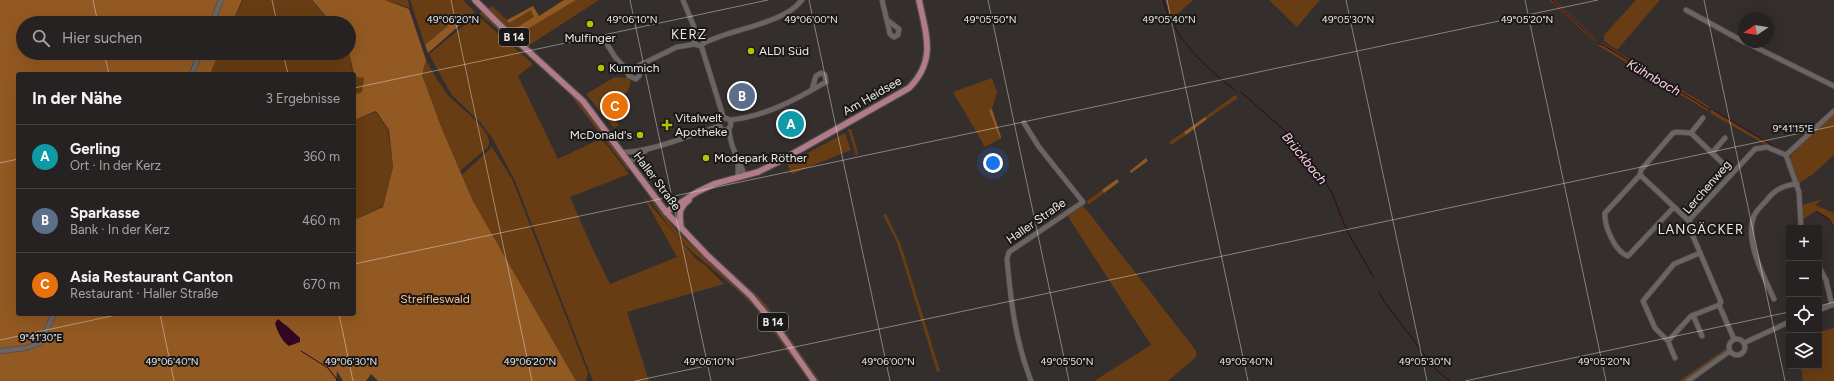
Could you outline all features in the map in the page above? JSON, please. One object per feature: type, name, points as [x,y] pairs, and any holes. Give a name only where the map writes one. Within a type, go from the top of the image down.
[{"type":"main road","name":"Haller Straße","points":[[476,0],[504,29],[583,101],[666,212],[681,229],[751,296],[775,324],[814,381]]},
{"type":"main road","name":"Am Heidsee","points":[[714,184],[780,161],[904,92],[913,84],[921,74],[927,56],[927,37],[919,0]]},
{"type":"main road","points":[[666,212],[697,192],[714,184]]},
{"type":"main road","points":[[681,229],[679,214],[682,207],[714,184]]},
{"type":"street","points":[[215,16],[221,0]]},
{"type":"street","points":[[683,0],[700,44],[724,119]]},
{"type":"street","points":[[626,69],[634,68],[667,51],[684,45],[700,44],[715,36],[750,27],[791,10],[802,0]]},
{"type":"street","points":[[882,0],[887,20]]},
{"type":"street","points":[[1686,10],[1738,39]]},
{"type":"street","points":[[700,44],[703,35]]},
{"type":"street","points":[[684,45],[696,36],[715,36]]},
{"type":"street","points":[[605,41],[615,57],[626,69],[629,76],[636,79],[639,76],[641,64]]},
{"type":"street","points":[[1756,48],[1834,86]]},
{"type":"street","points":[[193,72],[197,60]]},
{"type":"street","points":[[724,119],[741,119],[766,113],[812,89]]},
{"type":"street","points":[[1800,225],[1800,205],[1797,184],[1786,155],[1834,111]]},
{"type":"street","points":[[1691,133],[1704,118]]},
{"type":"street","points":[[720,126],[720,122],[724,119]]},
{"type":"street","points":[[622,152],[632,152],[720,126],[728,128],[741,119]]},
{"type":"street","points":[[729,120],[729,135],[741,175]]},
{"type":"street","name":"Haller Straße","points":[[1024,123],[1039,147],[1083,202],[1009,252],[1008,259],[1011,303],[1018,344],[1031,381]]},
{"type":"street","points":[[1674,208],[1633,253],[1626,255],[1613,240],[1605,222],[1605,213],[1640,175],[1641,170],[1673,134],[1677,132],[1691,133],[1732,172]]},
{"type":"street","points":[[1712,153],[1725,138]]},
{"type":"street","points":[[630,162],[649,147]]},
{"type":"street","name":"Lerchenweg","points":[[1734,339],[1719,305],[1721,302],[1690,230],[1689,221],[1755,148],[1767,147],[1786,155]]},
{"type":"street","points":[[1640,175],[1689,221]]},
{"type":"street","points":[[1774,299],[1761,270],[1752,238],[1754,216],[1776,190],[1784,185],[1797,184]]},
{"type":"street","points":[[1675,358],[1668,342],[1655,328],[1643,300],[1674,264],[1700,253]]},
{"type":"street","points":[[1822,273],[1826,280],[1833,304],[1822,309]]},
{"type":"street","points":[[1668,342],[1693,315],[1719,305]]},
{"type":"street","points":[[1693,315],[1702,336]]},
{"type":"street","points":[[0,350],[26,348],[40,342],[53,316]]},
{"type":"street","points":[[1744,343],[1786,323]]},
{"type":"street","points":[[1734,339],[1741,340],[1744,343],[1745,349],[1741,354],[1735,355],[1730,351],[1730,344],[1734,339]]},
{"type":"street","points":[[1688,381],[1730,351]]},
{"type":"shaded area","points":[[243,0],[311,0],[326,16],[235,16]]},
{"type":"shaded area","points":[[385,0],[408,0],[410,8]]},
{"type":"shaded area","points":[[410,0],[463,0],[475,12],[469,17],[462,14],[425,45]]},
{"type":"shaded area","points":[[576,0],[599,0],[528,46],[487,9],[492,6],[507,20],[531,10],[535,17],[514,30],[519,33]]},
{"type":"shaded area","points":[[1166,0],[1193,0],[1171,20]]},
{"type":"shaded area","points":[[1269,0],[1320,0],[1297,27]]},
{"type":"shaded area","points":[[1550,0],[1554,0],[1595,38],[1595,42]]},
{"type":"shaded area","points":[[1636,0],[1660,0],[1617,50],[1604,41],[1604,35]]},
{"type":"shaded area","points":[[482,12],[580,101],[630,168],[628,170],[568,92],[479,13]]},
{"type":"shaded area","points":[[477,15],[533,64],[518,76],[558,159],[600,139],[607,145],[629,174],[570,197],[610,284],[677,257],[643,196],[696,259],[705,265],[724,284],[627,312],[649,381],[593,381],[515,181],[493,139],[480,122],[451,94],[429,54]]},
{"type":"shaded area","points":[[1602,43],[1710,107],[1708,111],[1597,45]]},
{"type":"shaded area","points":[[216,60],[350,60],[354,72],[211,72]]},
{"type":"shaded area","points":[[426,60],[447,94],[474,119],[487,134],[489,141],[488,147],[460,171],[442,129],[422,75]]},
{"type":"shaded area","points":[[356,75],[364,78],[362,92],[356,94]]},
{"type":"shaded area","points":[[615,77],[627,78],[631,82],[628,91],[604,107],[619,125],[614,128],[586,94]]},
{"type":"shaded area","points":[[992,78],[997,92],[992,109],[989,110],[1000,139],[985,147],[953,92]]},
{"type":"shaded area","points":[[1235,95],[1238,98],[1207,119],[1205,117]]},
{"type":"shaded area","points":[[1712,109],[1781,151],[1780,153],[1710,113]]},
{"type":"shaded area","points":[[376,112],[388,130],[393,167],[383,206],[356,219],[356,119]]},
{"type":"shaded area","points":[[1834,113],[1834,155],[1813,174],[1799,183],[1789,161],[1791,155]]},
{"type":"shaded area","points":[[848,129],[851,129],[858,153],[856,156]]},
{"type":"shaded area","points":[[1184,132],[1186,135],[1171,145],[1169,142]]},
{"type":"shaded area","points":[[845,133],[851,150],[792,174],[787,164]]},
{"type":"shaded area","points":[[492,147],[512,179],[588,373],[586,381],[576,381],[473,201],[462,175]]},
{"type":"shaded area","points":[[1102,190],[1104,193],[1088,205],[1087,201]]},
{"type":"shaded area","points":[[648,196],[677,231],[764,313],[811,381],[809,381],[753,305],[682,242],[664,220]]},
{"type":"shaded area","points":[[1823,199],[1815,205],[1834,213],[1834,228],[1828,219],[1816,211],[1802,220],[1802,205]]},
{"type":"shaded area","points":[[1082,204],[1194,348],[1197,354],[1195,358],[1168,381],[1094,381],[1151,345],[1067,215]]},
{"type":"shaded area","points":[[886,214],[901,245],[940,371],[937,372],[896,240],[883,215]]},
{"type":"shaded area","points":[[706,250],[758,296],[767,306],[820,381],[818,381],[764,307]]},
{"type":"shaded area","points":[[278,319],[300,338],[300,342],[289,346],[286,344],[280,336],[275,323]]},
{"type":"shaded area","points":[[1834,328],[1834,381],[1803,381],[1801,369],[1822,369],[1822,331]]},
{"type":"shaded area","points":[[1727,348],[1727,350],[1685,381],[1679,381]]},
{"type":"green space","name":"Streifleswald","points":[[0,0],[219,0],[212,16],[16,16],[16,60],[194,60],[190,72],[16,72],[16,316],[356,316],[356,219],[383,207],[393,167],[389,130],[376,111],[356,119],[356,94],[362,92],[364,78],[356,76],[356,72],[354,72],[351,60],[356,60],[356,16],[326,16],[312,0],[385,0],[409,9],[426,60],[422,75],[442,129],[473,201],[576,381],[378,381],[371,374],[366,381],[343,381],[337,371],[336,381],[0,381]],"holes":[[[285,324],[300,338],[284,342],[280,334]]]},
{"type":"green space","points":[[223,0],[242,0],[235,16],[217,16]]},
{"type":"green space","points":[[564,0],[576,0],[519,34],[513,30],[534,17],[531,10],[509,23],[507,20],[533,6],[539,16]]},
{"type":"green space","points":[[462,14],[469,17],[428,53],[425,45]]},
{"type":"green space","points":[[199,60],[216,60],[211,72],[195,72]]},
{"type":"green space","points":[[992,109],[1001,137],[1000,139],[989,110]]},
{"type":"green space","points":[[1205,117],[1207,119],[1186,135],[1184,132]]},
{"type":"green space","points":[[1146,158],[1148,161],[1131,173],[1130,171]]},
{"type":"green space","points":[[1117,179],[1119,182],[1104,193],[1102,190]]},
{"type":"waterway","name":"Brückbach","points":[[1163,0],[1168,14],[1182,39],[1201,61],[1235,90]]},
{"type":"waterway","name":"Kühnbach","points":[[1552,0],[1594,39]]},
{"type":"waterway","name":"Kühnbach","points":[[1599,44],[1709,109]]},
{"type":"waterway","name":"Brückbach","points":[[1241,92],[1291,136],[1316,167],[1332,193],[1347,231],[1374,278]]},
{"type":"waterway","name":"Kühnbach","points":[[1713,110],[1778,149]]},
{"type":"waterway","name":"Kühnbach","points":[[1816,211],[1829,219],[1834,227]]},
{"type":"waterway","name":"Brückbach","points":[[1379,292],[1384,301],[1436,370],[1450,381]]},
{"type":"waterway","points":[[301,351],[328,368],[338,381]]},
{"type":"place","name":"Mulfinger","points":[[590,24]]},
{"type":"place","name":"ALDI Süd","points":[[751,51]]},
{"type":"place","name":"Kummich","points":[[601,68]]},
{"type":"place","name":"Sparkasse","points":[[742,96]]},
{"type":"place","name":"Asia Restaurant Canton","points":[[615,106]]},
{"type":"place","name":"Gerling","points":[[791,124]]},
{"type":"place","name":"Vitalwelt Apotheke","points":[[667,125]]},
{"type":"place","name":"McDonald's","points":[[640,135]]},
{"type":"place","name":"Modepark Röther","points":[[706,158]]},
{"type":"district","name":"KERZ","points":[[689,34]]},
{"type":"district","name":"LANGÄCKER","points":[[1701,229]]}]
